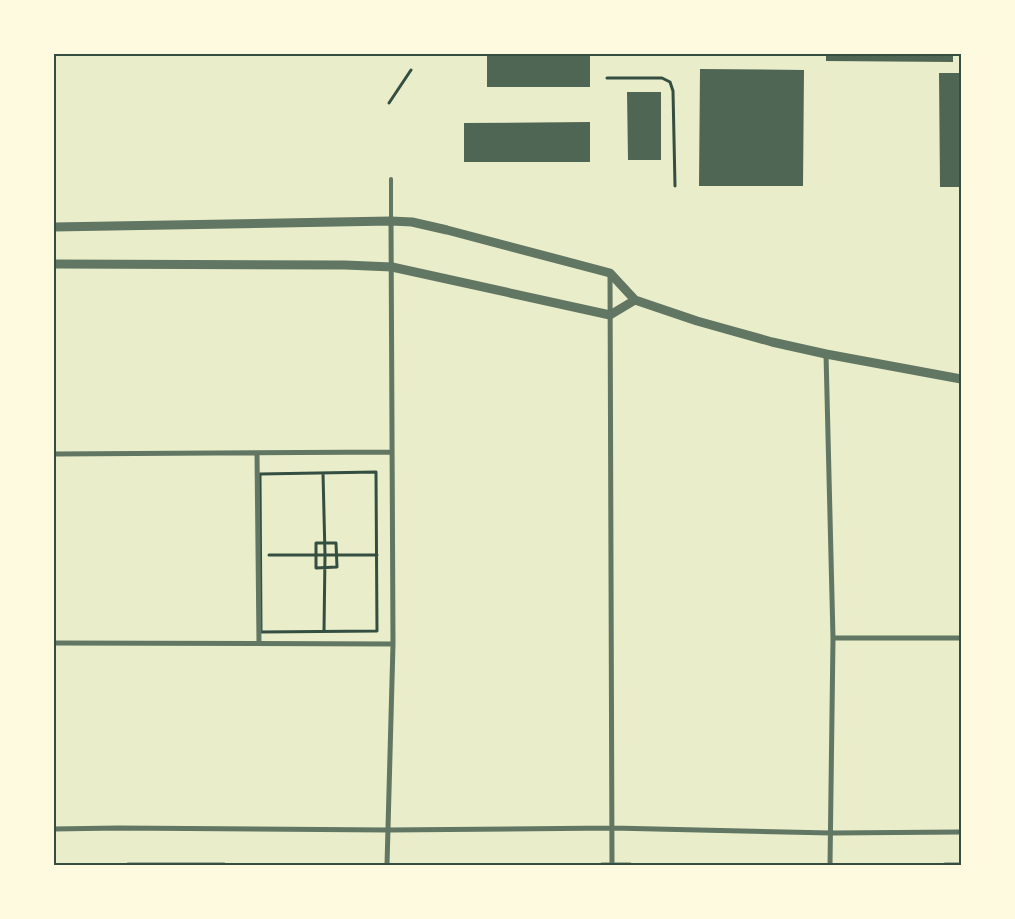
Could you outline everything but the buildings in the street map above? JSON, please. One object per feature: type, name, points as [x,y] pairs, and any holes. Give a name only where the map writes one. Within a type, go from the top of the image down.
[{"type":"street","points":[[387,865],[393,644],[391,222]]},
{"type":"street","points":[[54,227],[412,222],[610,273],[635,300],[697,321],[772,342],[826,354],[961,379]]},
{"type":"street","points":[[54,264],[345,265],[392,267],[610,315],[635,300]]},
{"type":"street","points":[[610,273],[612,865]]},
{"type":"street","points":[[826,354],[833,638],[830,865]]},
{"type":"street","points":[[54,454],[392,452]]},
{"type":"street","points":[[258,453],[259,643]]},
{"type":"street","points":[[833,638],[961,638]]},
{"type":"street","points":[[54,643],[393,644]]},
{"type":"street","points":[[54,829],[388,830],[612,828],[831,833],[961,832]]},
{"type":"street","points":[[128,865],[224,865]]},
{"type":"street","points":[[602,865],[630,865]]},
{"type":"street","points":[[945,865],[961,865]]},
{"type":"lane","points":[[391,178],[391,222]]},
{"type":"path","points":[[389,103],[411,70]]},
{"type":"path","points":[[607,78],[662,78],[670,82],[673,91],[675,186]]},
{"type":"path","points":[[376,472],[377,555],[378,631],[261,632],[260,474],[376,472]]},
{"type":"path","points":[[323,473],[324,631]]},
{"type":"path","points":[[316,543],[336,543],[337,567],[316,568],[316,555],[316,543]]},
{"type":"path","points":[[261,555],[377,555]]}]
